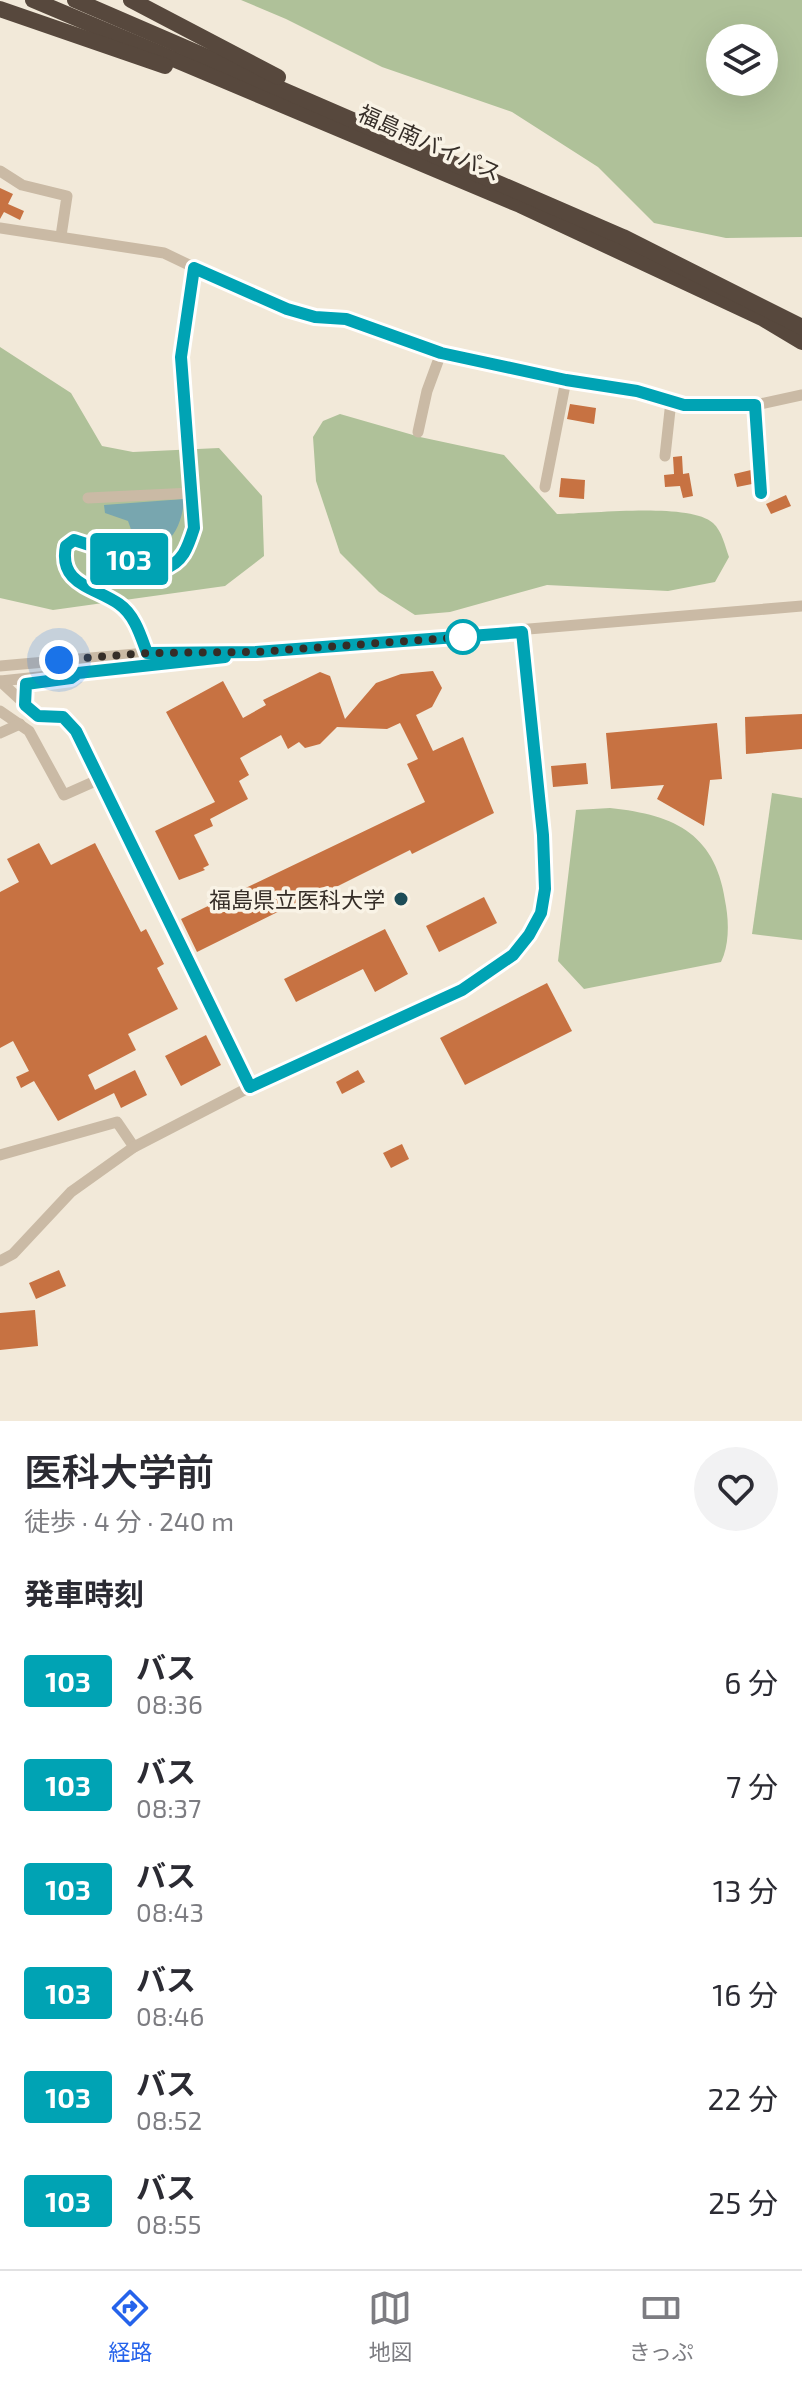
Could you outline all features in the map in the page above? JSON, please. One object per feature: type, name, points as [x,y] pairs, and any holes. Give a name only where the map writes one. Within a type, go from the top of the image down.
[{"type":"highway","name":"福島南バイパス","points":[[33,0],[355,133],[705,291],[802,342]]},
{"type":"highway","name":"福島南バイパス","points":[[75,0],[623,237],[802,327]]},
{"type":"highway","points":[[131,0],[395,138]]},
{"type":"highway","points":[[0,9],[355,133]]},
{"type":"street","points":[[0,171],[22,185],[67,196],[61,236]]},
{"type":"street","points":[[0,228],[164,253],[287,309],[315,317],[346,319],[441,353],[566,380],[637,391],[700,406],[755,405],[802,395]]},
{"type":"street","points":[[148,666],[147,653],[130,615],[119,604],[80,585],[67,571],[63,559],[66,546],[74,540],[153,568],[172,566],[182,558],[194,528],[181,357],[194,268]]},
{"type":"street","points":[[418,432],[427,391],[441,353]]},
{"type":"street","points":[[545,487],[566,380]]},
{"type":"street","points":[[665,456],[671,401]]},
{"type":"street","points":[[755,405],[761,493]]},
{"type":"street","points":[[88,498],[192,493]]},
{"type":"street","points":[[0,681],[256,652],[522,632],[802,606]]},
{"type":"street","points":[[0,1261],[13,1254],[71,1192],[134,1147],[250,1087],[462,990],[513,955],[541,913],[545,876],[522,632]]},
{"type":"street","points":[[3,668],[147,653],[256,652]]},
{"type":"street","points":[[25,705],[26,684],[71,678],[78,673]]},
{"type":"street","points":[[0,681],[38,716],[63,717],[76,731],[250,1087]]},
{"type":"street","points":[[0,711],[29,731],[64,795],[100,779]]},
{"type":"street","points":[[0,733],[20,724]]},
{"type":"street","points":[[0,1155],[117,1122],[134,1147]]},
{"type":"green space","points":[[241,0],[802,0],[802,237],[726,238],[654,223],[598,167],[512,112],[382,67]]},
{"type":"green space","points":[[0,347],[71,393],[102,446],[133,452],[219,448],[262,496],[264,556],[225,586],[53,610],[0,598]]},
{"type":"green space","points":[[340,414],[420,437],[504,455],[557,514],[662,511],[701,517],[716,526],[729,557],[715,582],[668,591],[547,585],[450,612],[415,615],[379,592],[340,553],[316,481],[313,437],[323,421]]},
{"type":"green space","points":[[772,793],[802,798],[802,940],[752,934]]},
{"type":"green space","points":[[610,808],[634,811],[674,823],[703,846],[714,862],[726,906],[728,935],[721,962],[584,989],[558,961],[576,810]]},
{"type":"water","points":[[184,499],[177,527],[169,540],[157,548],[133,535],[128,521],[105,513],[104,505]]},
{"type":"building","points":[[0,188],[13,194],[8,204],[24,211],[20,220],[4,212],[0,219]]},
{"type":"building","points":[[570,404],[596,408],[594,424],[567,419]]},
{"type":"building","points":[[682,456],[683,474],[689,473],[693,496],[683,498],[680,486],[665,487],[664,475],[674,474],[673,457]]},
{"type":"building","points":[[751,470],[752,484],[737,487],[734,474]]},
{"type":"building","points":[[561,478],[585,480],[584,499],[559,497]]},
{"type":"building","points":[[786,495],[791,506],[771,514],[766,504]]},
{"type":"building","points":[[433,671],[442,688],[432,707],[416,715],[433,751],[463,737],[494,813],[412,854],[410,850],[322,894],[320,891],[197,952],[181,919],[425,802],[407,764],[418,759],[400,723],[387,729],[337,727],[320,744],[305,748],[299,742],[288,749],[281,735],[240,758],[249,775],[239,781],[248,799],[210,819],[213,826],[194,835],[209,865],[203,868],[205,870],[179,880],[155,831],[215,802],[166,712],[223,681],[243,718],[266,705],[263,700],[320,672],[330,676],[345,719],[376,683],[401,674]]},
{"type":"building","points":[[802,714],[802,749],[746,754],[745,717]]},
{"type":"building","points":[[717,723],[722,779],[710,780],[704,826],[657,799],[664,785],[611,789],[606,733]]},
{"type":"building","points":[[586,763],[588,784],[553,787],[551,766]]},
{"type":"building","points":[[39,843],[51,865],[95,843],[141,932],[146,929],[164,964],[157,968],[178,1009],[128,1034],[136,1050],[88,1075],[95,1090],[135,1070],[147,1095],[121,1108],[114,1093],[58,1121],[34,1081],[21,1088],[16,1077],[29,1071],[13,1041],[0,1048],[0,892],[19,882],[7,859]]},
{"type":"building","points":[[484,897],[497,923],[439,952],[426,926]]},
{"type":"building","points":[[385,929],[408,974],[375,992],[363,969],[296,1002],[284,979]]},
{"type":"building","points":[[547,983],[572,1031],[465,1085],[440,1038]]},
{"type":"building","points":[[206,1035],[221,1065],[181,1086],[165,1056]]},
{"type":"building","points":[[358,1070],[365,1082],[342,1094],[336,1082]]},
{"type":"building","points":[[402,1144],[409,1159],[391,1168],[383,1153]]},
{"type":"building","points":[[59,1270],[66,1286],[36,1299],[29,1283]]},
{"type":"building","points":[[35,1310],[38,1346],[0,1350],[0,1313]]},
{"type":"bus line","name":"103","points":[[225,657],[78,673],[71,678],[26,684],[25,705],[38,716],[63,717],[76,731],[250,1087],[462,990],[513,955],[541,913],[545,889],[543,835],[522,632],[256,652],[147,653],[130,615],[119,604],[80,585],[67,571],[63,559],[66,546],[74,540],[163,569],[182,558],[188,547],[194,528],[181,357],[194,268],[287,309],[315,317],[346,319],[364,324],[441,353],[566,380],[637,391],[684,405],[755,405],[761,493]]},
{"type":"place","name":"福島県立医科大学","points":[[401,899]]},
{"type":"route","points":[[59,660],[147,653],[256,652],[463,637]]}]
